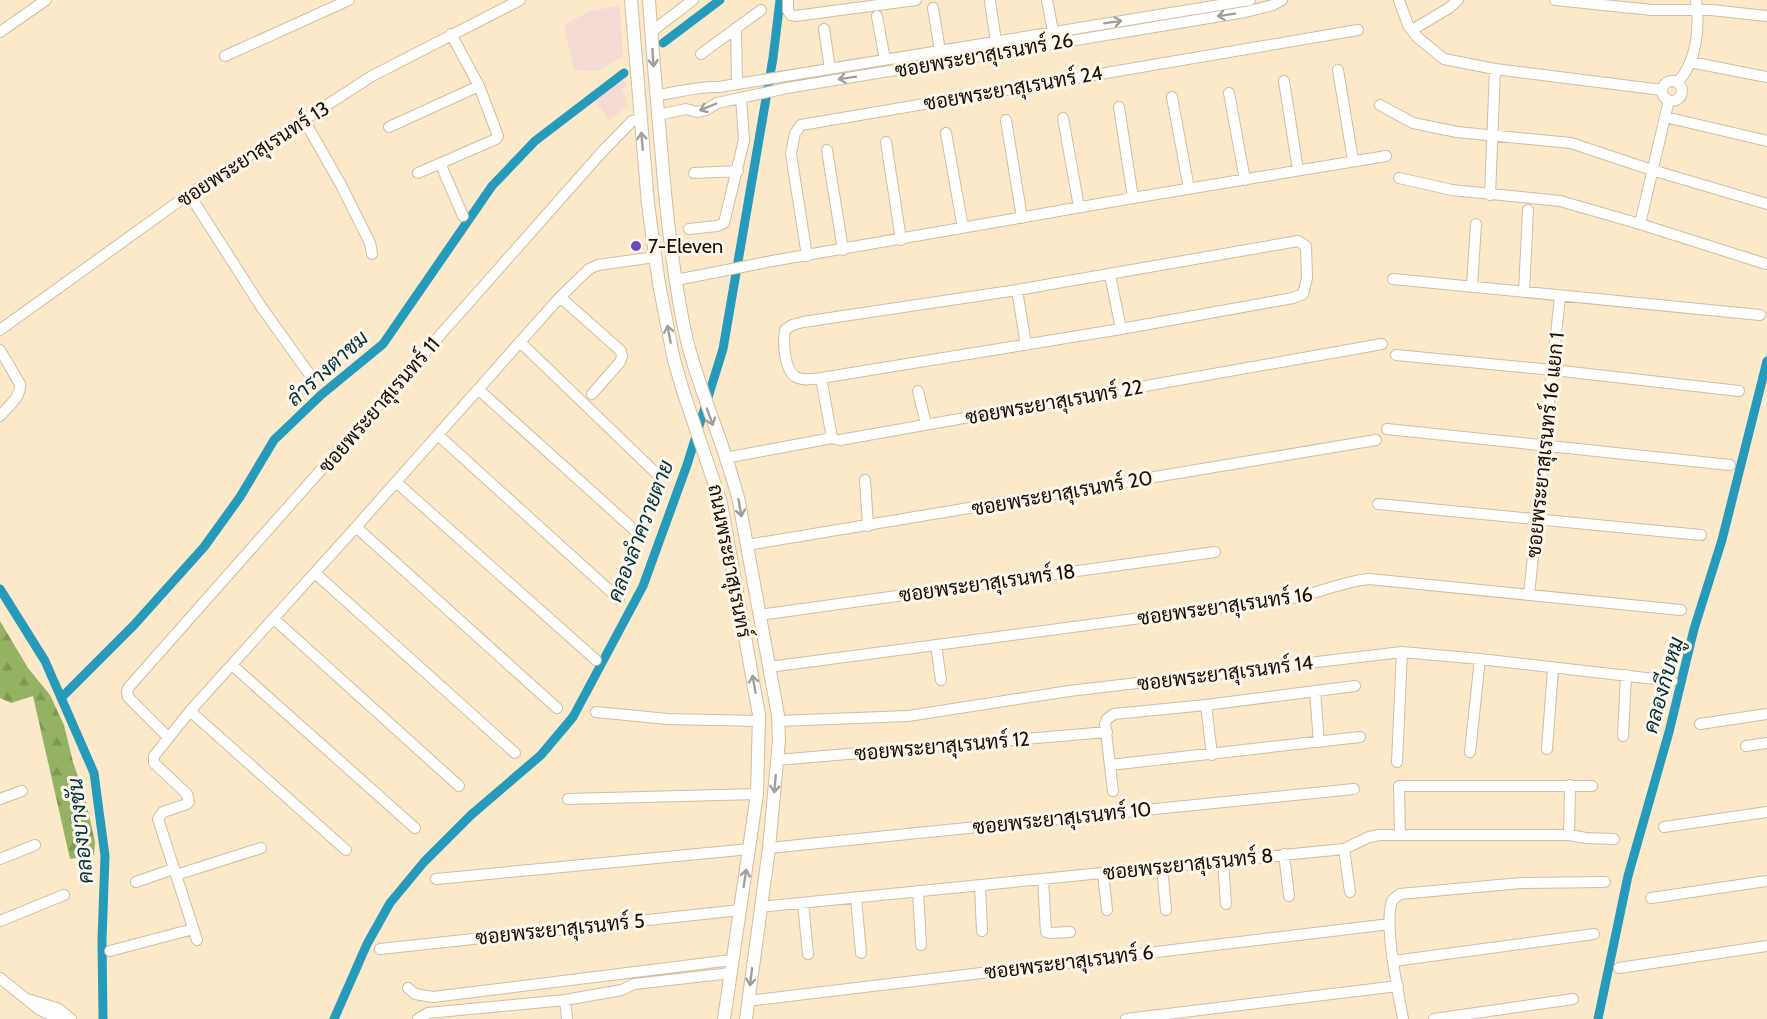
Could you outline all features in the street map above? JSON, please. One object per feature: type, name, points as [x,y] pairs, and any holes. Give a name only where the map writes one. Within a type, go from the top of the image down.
[{"type":"street","points":[[0,32],[46,0]]},
{"type":"street","points":[[225,56],[349,0]]},
{"type":"street","name":"ซอยพระยาสุเรนทร์ 13","points":[[0,330],[189,194],[304,120],[386,68],[520,0]]},
{"type":"street","name":"ถนนพระยาสุเรนทร์","points":[[631,0],[640,120],[655,257],[682,391],[708,460],[721,503],[760,721],[757,794],[724,1019]]},
{"type":"street","name":"ถนนพระยาสุเรนทร์","points":[[649,0],[657,115],[676,280],[698,382],[737,493],[778,721],[769,848],[746,1019]]},
{"type":"street","points":[[651,32],[693,0]]},
{"type":"street","points":[[788,0],[788,11],[790,15],[795,16],[916,0]]},
{"type":"street","points":[[1047,0],[1053,31]]},
{"type":"street","name":"ซอยพระยาสุเรนทร์ 26","points":[[657,115],[686,110],[706,110],[717,103],[758,93],[872,74],[1250,0]]},
{"type":"street","name":"ซอยพระยาสุเรนทร์ 26","points":[[656,95],[684,92],[699,87],[737,84],[1053,31],[1078,33],[1245,12],[1273,5],[1282,0]]},
{"type":"street","points":[[1399,0],[1412,30],[1428,47],[1444,58],[1495,69],[1662,90]]},
{"type":"street","points":[[1412,30],[1458,0]]},
{"type":"street","points":[[1555,0],[1652,10],[1697,5],[1767,16]]},
{"type":"street","points":[[990,2],[996,41]]},
{"type":"street","points":[[1677,82],[1686,73],[1696,43],[1697,5]]},
{"type":"street","points":[[933,8],[940,51]]},
{"type":"street","points":[[701,54],[761,10]]},
{"type":"street","points":[[877,16],[885,60]]},
{"type":"street","points":[[736,28],[737,84]]},
{"type":"street","points":[[824,29],[830,69]]},
{"type":"street","name":"ซอยพระยาสุเรนทร์ 24","points":[[807,256],[791,154],[795,133],[801,125],[1358,30]]},
{"type":"street","points":[[418,173],[496,139],[498,136],[479,86],[452,34]]},
{"type":"street","points":[[868,62],[872,74]]},
{"type":"street","points":[[1690,62],[1767,77]]},
{"type":"street","points":[[1490,195],[1495,69]]},
{"type":"street","points":[[1338,70],[1353,160]]},
{"type":"street","points":[[1284,81],[1298,170]]},
{"type":"street","points":[[1669,81],[1677,82],[1682,89],[1677,100],[1669,100],[1662,94],[1662,90],[1669,81]]},
{"type":"street","points":[[389,127],[479,86]]},
{"type":"street","points":[[684,92],[686,110]]},
{"type":"street","points":[[1228,93],[1245,180]]},
{"type":"street","points":[[1172,97],[1189,189]]},
{"type":"street","points":[[689,230],[724,223],[738,171],[745,132],[741,98]]},
{"type":"street","points":[[1640,224],[1669,100]]},
{"type":"street","points":[[1380,105],[1413,123],[1457,132],[1571,143],[1767,204]]},
{"type":"street","points":[[1119,107],[1133,198]]},
{"type":"street","points":[[1665,117],[1767,141]]},
{"type":"street","points":[[1063,118],[1079,207]]},
{"type":"street","points":[[304,120],[346,195],[370,243],[372,254]]},
{"type":"street","name":"ซอยพระยาสุเรนทร์ 11","points":[[168,737],[128,697],[129,687],[601,153],[632,121],[640,120]]},
{"type":"street","points":[[1006,120],[1022,218]]},
{"type":"street","points":[[946,133],[963,228]]},
{"type":"street","points":[[886,142],[901,240]]},
{"type":"street","points":[[827,150],[843,250]]},
{"type":"street","points":[[676,280],[1079,207],[1386,156]]},
{"type":"street","points":[[440,163],[463,216]]},
{"type":"street","points":[[694,173],[738,171]]},
{"type":"street","points":[[1399,177],[1452,190],[1560,201],[1766,264]]},
{"type":"street","points":[[189,194],[257,299],[310,375]]},
{"type":"street","points":[[1524,292],[1528,210]]},
{"type":"street","points":[[1472,287],[1476,224]]},
{"type":"street","points":[[1298,242],[1306,246],[1308,255],[1307,278],[1303,294],[1293,298],[821,378],[795,377],[789,368],[784,339],[785,330],[792,325],[1017,290],[1298,242]]},
{"type":"street","points":[[110,951],[195,934],[158,819],[163,812],[189,802],[187,794],[154,763],[154,756],[168,737],[560,297],[589,269],[598,265],[655,257]]},
{"type":"street","points":[[1110,275],[1120,329]]},
{"type":"street","points":[[1393,279],[1760,315]]},
{"type":"street","points":[[1017,290],[1026,345]]},
{"type":"street","name":"ซอยพระยาสุเรนทร์ 16 แยก 1","points":[[1529,595],[1560,296]]},
{"type":"street","points":[[560,297],[621,351],[620,362],[592,394]]},
{"type":"street","points":[[520,342],[657,474]]},
{"type":"street","name":"ซอยพระยาสุเรนทร์ 22","points":[[724,455],[832,438],[840,440],[1382,344]]},
{"type":"street","points":[[0,350],[21,389],[20,394],[0,416]]},
{"type":"street","points":[[1396,355],[1739,391]]},
{"type":"street","points":[[821,378],[832,438]]},
{"type":"street","points":[[478,390],[641,536]]},
{"type":"street","points":[[918,391],[926,424]]},
{"type":"street","points":[[1387,429],[1730,465]]},
{"type":"street","points":[[438,435],[619,599]]},
{"type":"street","name":"ซอยพระยาสุเรนทร์ 20","points":[[747,545],[1376,440]]},
{"type":"street","points":[[865,480],[868,526]]},
{"type":"street","points":[[396,482],[597,660]]},
{"type":"street","points":[[1378,504],[1701,535]]},
{"type":"street","points":[[356,527],[557,708]]},
{"type":"street","name":"ซอยพระยาสุเรนทร์ 18","points":[[759,615],[1215,552]]},
{"type":"street","points":[[315,573],[515,753]]},
{"type":"street","name":"ซอยพระยาสุเรนทร์ 16","points":[[769,667],[1293,598],[1368,579],[1681,610]]},
{"type":"street","points":[[274,620],[459,786]]},
{"type":"street","points":[[936,645],[941,680]]},
{"type":"street","points":[[1397,762],[1402,652]]},
{"type":"street","name":"ซอยพระยาสุเรนทร์ 14","points":[[778,721],[908,716],[1070,691],[1402,652],[1480,658],[1553,669],[1672,681]]},
{"type":"street","points":[[1470,752],[1480,658]]},
{"type":"street","points":[[232,665],[415,828]]},
{"type":"street","points":[[1546,749],[1553,669]]},
{"type":"street","points":[[1623,736],[1626,675]]},
{"type":"street","points":[[1113,790],[1107,719],[1114,714],[1355,686]]},
{"type":"street","points":[[1315,691],[1319,742]]},
{"type":"street","points":[[1206,705],[1212,755]]},
{"type":"street","points":[[190,711],[346,850]]},
{"type":"street","points":[[596,712],[668,719],[760,721]]},
{"type":"street","points":[[1700,724],[1767,714]]},
{"type":"street","name":"ซอยพระยาสุเรนทร์ 12","points":[[777,760],[1107,732]]},
{"type":"street","points":[[1110,765],[1360,737]]},
{"type":"street","points":[[1746,746],[1767,743]]},
{"type":"street","points":[[1569,835],[1570,785]]},
{"type":"street","points":[[1400,835],[1399,786],[1592,786]]},
{"type":"street","name":"ซอยพระยาสุเรนทร์ 10","points":[[769,848],[1354,789]]},
{"type":"street","points":[[0,799],[22,791]]},
{"type":"street","points":[[568,800],[757,794]]},
{"type":"street","points":[[1664,827],[1767,812]]},
{"type":"street","name":"ซอยพระยาสุเรนทร์ 8","points":[[760,907],[1344,849],[1369,837],[1569,835],[1614,839]]},
{"type":"street","points":[[0,859],[35,845]]},
{"type":"street","points":[[136,882],[261,848]]},
{"type":"street","points":[[436,879],[769,848]]},
{"type":"street","points":[[1344,849],[1350,892]]},
{"type":"street","points":[[1284,855],[1288,896]]},
{"type":"street","points":[[1223,861],[1226,904]]},
{"type":"street","points":[[1162,867],[1166,910]]},
{"type":"street","points":[[1103,873],[1107,910]]},
{"type":"street","points":[[1043,879],[1046,932],[1070,932]]},
{"type":"street","points":[[1651,898],[1767,881]]},
{"type":"street","points":[[1403,1019],[1390,924],[1393,898],[1400,894],[1521,883],[1605,882]]},
{"type":"street","points":[[980,885],[982,931]]},
{"type":"street","points":[[918,891],[921,945]]},
{"type":"street","points":[[0,921],[63,895]]},
{"type":"street","points":[[856,898],[861,953]]},
{"type":"street","points":[[803,903],[808,954]]},
{"type":"street","name":"ซอยพระยาสุเรนทร์ 5","points":[[380,949],[740,909]]},
{"type":"street","name":"ซอยพระยาสุเรนทร์ 6","points":[[748,1001],[1390,924]]},
{"type":"street","points":[[1394,961],[1594,934]]},
{"type":"street","points":[[1619,968],[1767,946]]},
{"type":"street","points":[[408,988],[415,994],[433,997],[732,966]]},
{"type":"street","points":[[418,1019],[428,1013],[565,1000],[621,990],[634,984],[732,966]]},
{"type":"street","points":[[0,978],[27,999],[44,1017],[60,1019]]},
{"type":"street","points":[[1126,1019],[1398,986]]},
{"type":"street","points":[[27,999],[59,1009],[72,1019]]},
{"type":"street","points":[[1434,1019],[1573,999]]},
{"type":"street","points":[[565,1000],[567,1019]]},
{"type":"shaded area","points":[[620,5],[623,56],[598,71],[574,70],[564,25],[588,12]]},
{"type":"shaded area","points":[[623,79],[627,86],[621,90],[627,98],[624,100],[629,105],[609,120],[594,100]]},
{"type":"green space","points":[[0,621],[28,668],[50,695],[64,725],[85,797],[95,842],[94,855],[70,859],[33,696],[11,703],[0,698]]},
{"type":"waterway","name":"ลำรางตาชม","points":[[663,43],[720,0]]},
{"type":"waterway","name":"คลองลำควายตาย","points":[[334,1019],[367,944],[390,903],[424,862],[471,815],[541,755],[573,717],[643,586],[687,465],[723,349],[773,58],[780,0]]},
{"type":"waterway","name":"ลำรางตาชม","points":[[61,698],[134,625],[204,547],[240,497],[274,440],[321,395],[383,344],[492,186],[535,141],[624,73]]},
{"type":"waterway","name":"คลองกีบหมู","points":[[1598,1019],[1628,876],[1669,732],[1694,629],[1722,540],[1767,361]]},
{"type":"waterway","name":"คลองบางชัน","points":[[0,589],[45,661],[94,773],[105,856],[102,940],[103,1019]]},
{"type":"place","name":"7-Eleven","points":[[636,246]]}]
